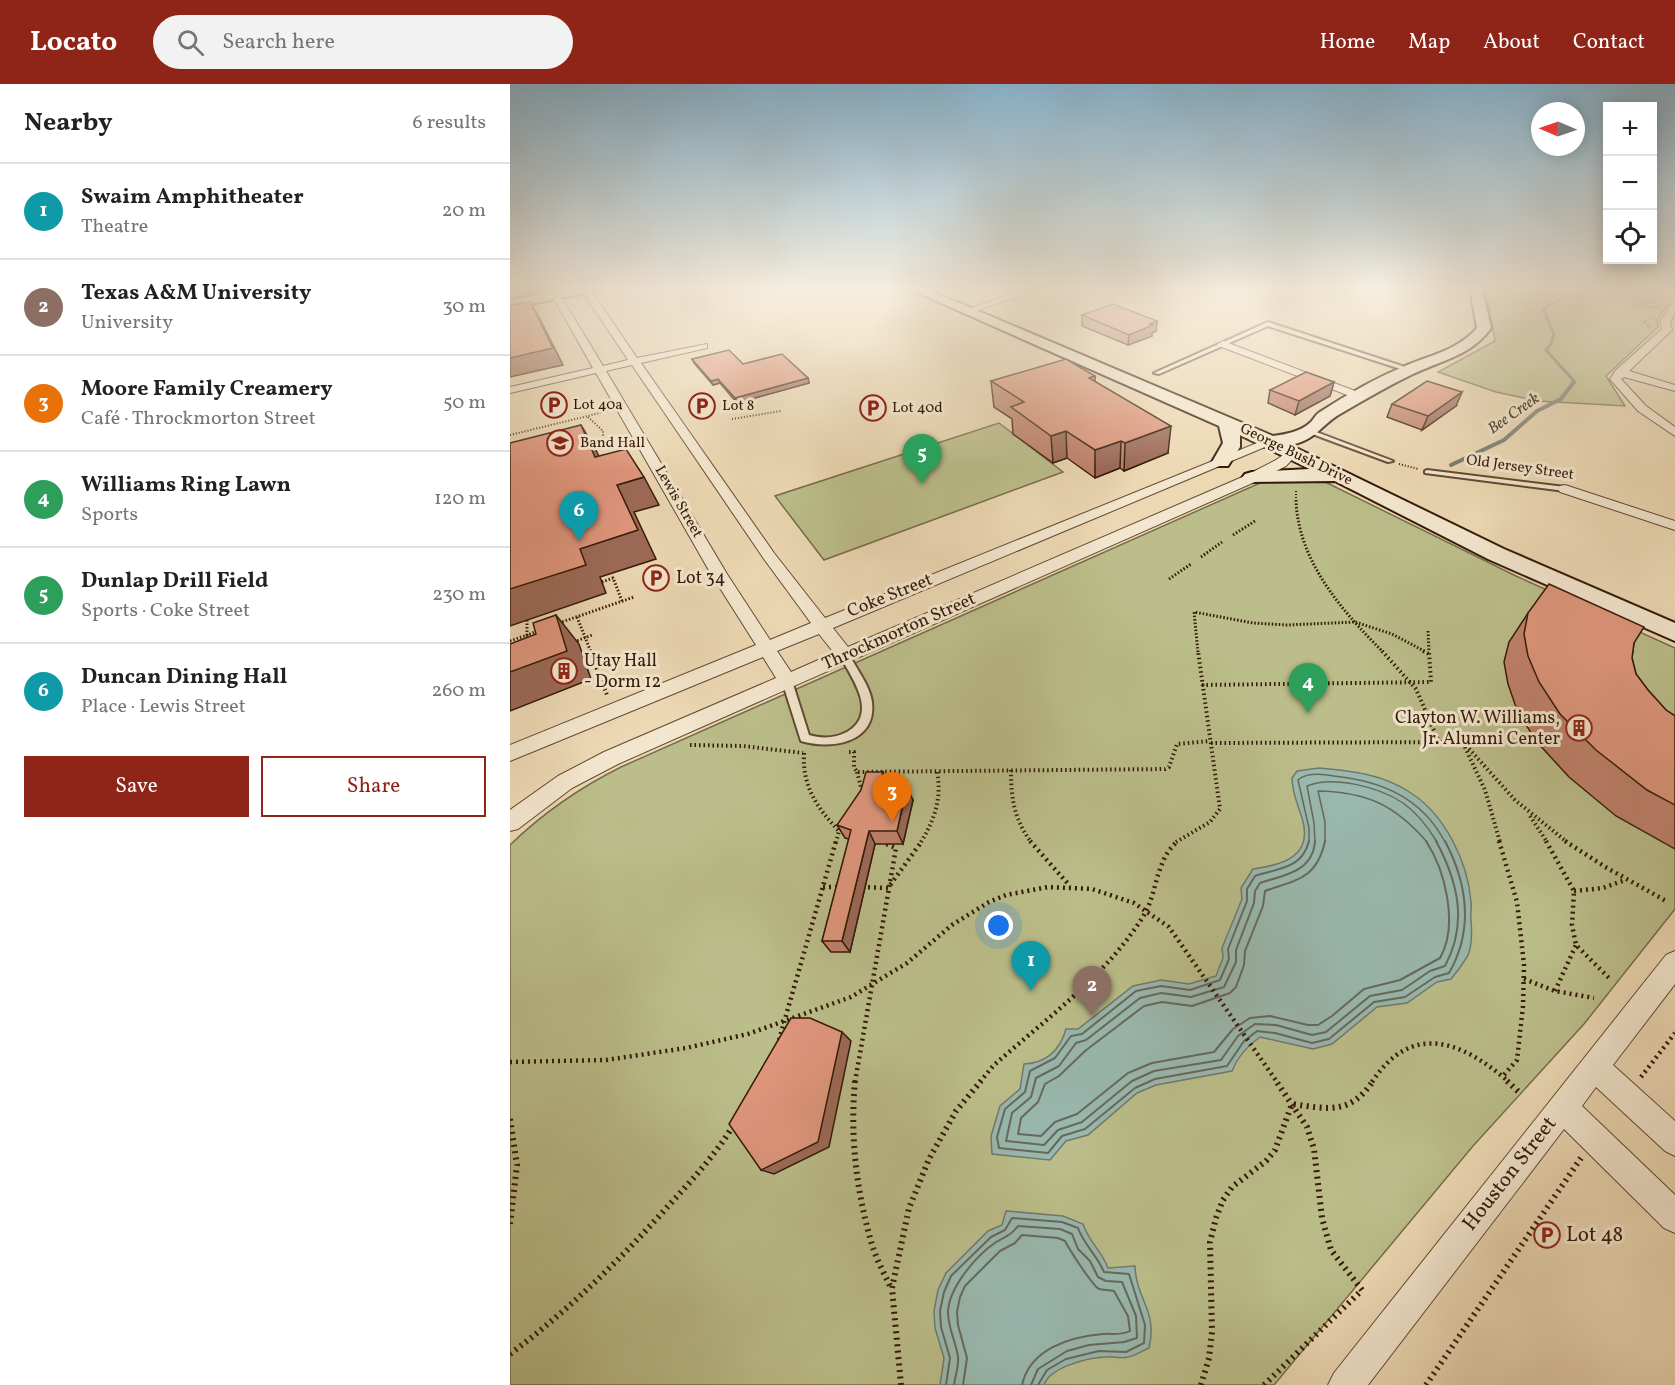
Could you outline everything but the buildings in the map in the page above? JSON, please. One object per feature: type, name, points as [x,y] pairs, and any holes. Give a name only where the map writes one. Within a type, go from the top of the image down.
[{"type":"main road","name":"George Bush Drive","points":[[1055,349],[1226,422],[1300,440],[1498,537],[1675,614]]},
{"type":"main road","points":[[1300,440],[1318,425],[1323,417],[1359,396],[1409,370],[1452,354],[1460,349]]},
{"type":"main road","points":[[1139,366],[1176,381]]},
{"type":"main road","points":[[1221,462],[1231,450],[1233,438],[1226,422]]},
{"type":"main road","name":"George Bush Drive","points":[[1300,440],[1350,481],[1496,554],[1675,633]]},
{"type":"main road","points":[[1252,478],[1282,473],[1306,473],[1350,481]]},
{"type":"street","name":"Lewis Street","points":[[589,349],[719,574],[788,681]]},
{"type":"street","points":[[628,349],[769,556],[845,656]]},
{"type":"street","points":[[510,390],[691,349]]},
{"type":"street","points":[[1235,349],[1359,396]]},
{"type":"street","points":[[1648,349],[1615,379],[1625,394],[1638,406],[1675,432]]},
{"type":"street","points":[[1620,372],[1675,388]]},
{"type":"street","name":"Coke Street","points":[[510,753],[1050,530],[1221,462],[1270,433]]},
{"type":"street","name":"Throckmorton Street","points":[[510,822],[551,790],[589,769],[1252,478],[1281,463],[1300,440]]},
{"type":"street","name":"Old Jersey Street","points":[[1565,489],[1675,526]]},
{"type":"street","points":[[1050,530],[1079,554]]},
{"type":"street","name":"Houston Street","points":[[1346,1385],[1675,964]]},
{"type":"street","points":[[1594,1066],[1675,1141]]},
{"type":"street","points":[[1562,1106],[1675,1217]]},
{"type":"lane","points":[[1157,373],[1212,349]]},
{"type":"lane","points":[[1344,349],[1409,370]]},
{"type":"lane","points":[[1300,440],[1390,461]]},
{"type":"lane","name":"Old Jersey Street","points":[[1427,472],[1565,489]]},
{"type":"lane","points":[[788,681],[805,738],[815,742],[846,738],[858,730],[865,720],[867,703],[845,656]]},
{"type":"path","points":[[510,435],[612,410]]},
{"type":"path","points":[[732,419],[781,411]]},
{"type":"path","points":[[588,416],[603,431],[603,438],[592,440]]},
{"type":"path","points":[[1390,461],[1427,472]]},
{"type":"path","points":[[1296,490],[1296,514],[1304,541],[1317,571],[1355,622],[1413,684],[1439,742]]},
{"type":"path","points":[[1233,536],[1255,521]]},
{"type":"path","points":[[1201,557],[1222,542]]},
{"type":"path","points":[[1169,579],[1191,564]]},
{"type":"path","points":[[602,582],[613,578],[622,601]]},
{"type":"path","points":[[557,624],[634,597]]},
{"type":"path","points":[[901,1385],[892,1288],[909,1208],[928,1160],[956,1111],[993,1066],[1105,966],[1121,948],[1147,910],[1157,876],[1169,851],[1186,834],[1207,826],[1217,817],[1220,809],[1192,616],[1194,612],[1253,623],[1287,625],[1355,622],[1392,634],[1429,654]]},
{"type":"path","points":[[577,617],[608,696]]},
{"type":"path","points":[[528,620],[529,644]]},
{"type":"path","points":[[510,641],[547,627]]},
{"type":"path","points":[[1202,685],[1431,682],[1428,630]]},
{"type":"path","points":[[567,645],[592,635]]},
{"type":"path","points":[[857,772],[1165,769],[1169,767],[1177,744],[1182,742],[1463,742],[1498,783],[1563,840],[1625,880],[1668,902]]},
{"type":"path","points":[[1463,742],[1485,790],[1517,902],[1524,979],[1523,1005],[1516,1060],[1503,1076]]},
{"type":"path","points":[[690,745],[743,746],[814,753]]},
{"type":"path","points":[[844,752],[854,752],[857,772],[863,788],[858,798]]},
{"type":"path","points":[[804,753],[803,776],[808,791],[838,831]]},
{"type":"path","points":[[1011,770],[1011,799],[1017,818],[1030,841],[1070,887]]},
{"type":"path","points":[[888,888],[929,831],[940,790],[937,771]]},
{"type":"path","points":[[1527,810],[1554,852],[1574,891],[1572,925],[1576,945],[1609,978]]},
{"type":"path","points":[[778,1044],[838,831],[843,823]]},
{"type":"path","points":[[886,844],[896,848],[857,1061],[852,1117],[857,1176],[871,1243],[892,1288]]},
{"type":"path","points":[[1574,891],[1603,888],[1625,880]]},
{"type":"path","points":[[823,887],[844,887]]},
{"type":"path","points":[[855,887],[888,888]]},
{"type":"path","points":[[510,1062],[606,1060],[748,1034],[851,997],[907,963],[952,925],[989,902],[1030,890],[1070,887],[1092,889],[1115,895],[1147,910],[1169,927],[1307,1127],[1314,1149],[1322,1218],[1330,1250],[1362,1290],[1264,1385]]},
{"type":"path","points":[[1555,991],[1576,945]]},
{"type":"path","points":[[1524,979],[1555,991],[1594,999]]},
{"type":"path","points":[[1626,1096],[1675,1033]]},
{"type":"path","points":[[1292,1104],[1333,1109],[1347,1106],[1370,1088],[1390,1060],[1407,1047],[1420,1044],[1447,1043],[1461,1048],[1503,1076],[1521,1094]]},
{"type":"path","points":[[1201,1385],[1209,1358],[1212,1332],[1210,1242],[1216,1218],[1223,1200],[1232,1187],[1266,1161],[1275,1150],[1292,1104]]},
{"type":"path","points":[[510,1119],[517,1165],[510,1224]]},
{"type":"path","points":[[510,1354],[569,1306],[617,1262],[695,1177],[735,1123]]},
{"type":"path","points":[[1426,1385],[1594,1138]]},
{"type":"green space","points":[[1481,349],[1635,349],[1606,376],[1625,406],[1537,401],[1496,392],[1438,372]]},
{"type":"green space","points":[[999,423],[1063,472],[824,560],[775,496]]},
{"type":"green space","points":[[1311,475],[1516,576],[1675,648],[1675,909],[1584,1024],[1473,1146],[1274,1385],[510,1385],[510,845],[562,802],[621,767],[1274,477]]},
{"type":"water","points":[[1319,768],[1367,774],[1400,787],[1423,802],[1453,841],[1469,887],[1471,934],[1467,957],[1451,979],[1437,982],[1407,1003],[1377,1007],[1332,1044],[1313,1049],[1260,1037],[1243,1052],[1232,1071],[1156,1085],[1137,1093],[1088,1135],[1066,1141],[1050,1160],[992,1154],[991,1136],[1000,1106],[1020,1089],[1024,1064],[1039,1061],[1051,1054],[1060,1043],[1066,1029],[1078,1029],[1133,986],[1161,980],[1189,984],[1216,976],[1223,958],[1222,948],[1242,899],[1241,888],[1253,869],[1275,865],[1293,857],[1303,842],[1305,831],[1294,794],[1292,778],[1297,771]]},
{"type":"water","points":[[1006,1211],[1063,1216],[1083,1224],[1108,1268],[1135,1266],[1136,1278],[1151,1324],[1149,1348],[1131,1356],[1097,1358],[1061,1368],[1044,1385],[940,1385],[944,1358],[935,1328],[934,1311],[938,1290],[946,1273],[988,1231],[1002,1225]]},
{"type":"waterway","name":"Bee Creek","points":[[1547,349],[1574,381],[1572,383]]},
{"type":"waterway","name":"Bee Creek","points":[[1451,465],[1504,440],[1537,411],[1561,399],[1574,382]]},
{"type":"place","name":"Lot 40a","points":[[554,405]]},
{"type":"place","name":"Lot 8","points":[[702,406]]},
{"type":"place","name":"Lot 40d","points":[[873,408]]},
{"type":"place","name":"Band Hall","points":[[560,443]]},
{"type":"place","name":"Dunlap Drill Field","points":[[922,484]]},
{"type":"place","name":"Duncan Dining Hall","points":[[579,541]]},
{"type":"place","name":"Lot 34","points":[[656,578]]},
{"type":"place","name":"Utay Hall - Dorm 12","points":[[564,671]]},
{"type":"place","name":"Williams Ring Lawn","points":[[1308,713]]},
{"type":"place","name":"Clayton W. Williams, Jr. Alumni Center","points":[[1579,728]]},
{"type":"place","name":"Moore Family Creamery","points":[[892,822]]},
{"type":"place","name":"Swaim Amphitheater","points":[[1031,991]]},
{"type":"place","name":"Texas A&M University","points":[[1092,1016]]},
{"type":"place","name":"Lot 48","points":[[1547,1235]]}]
